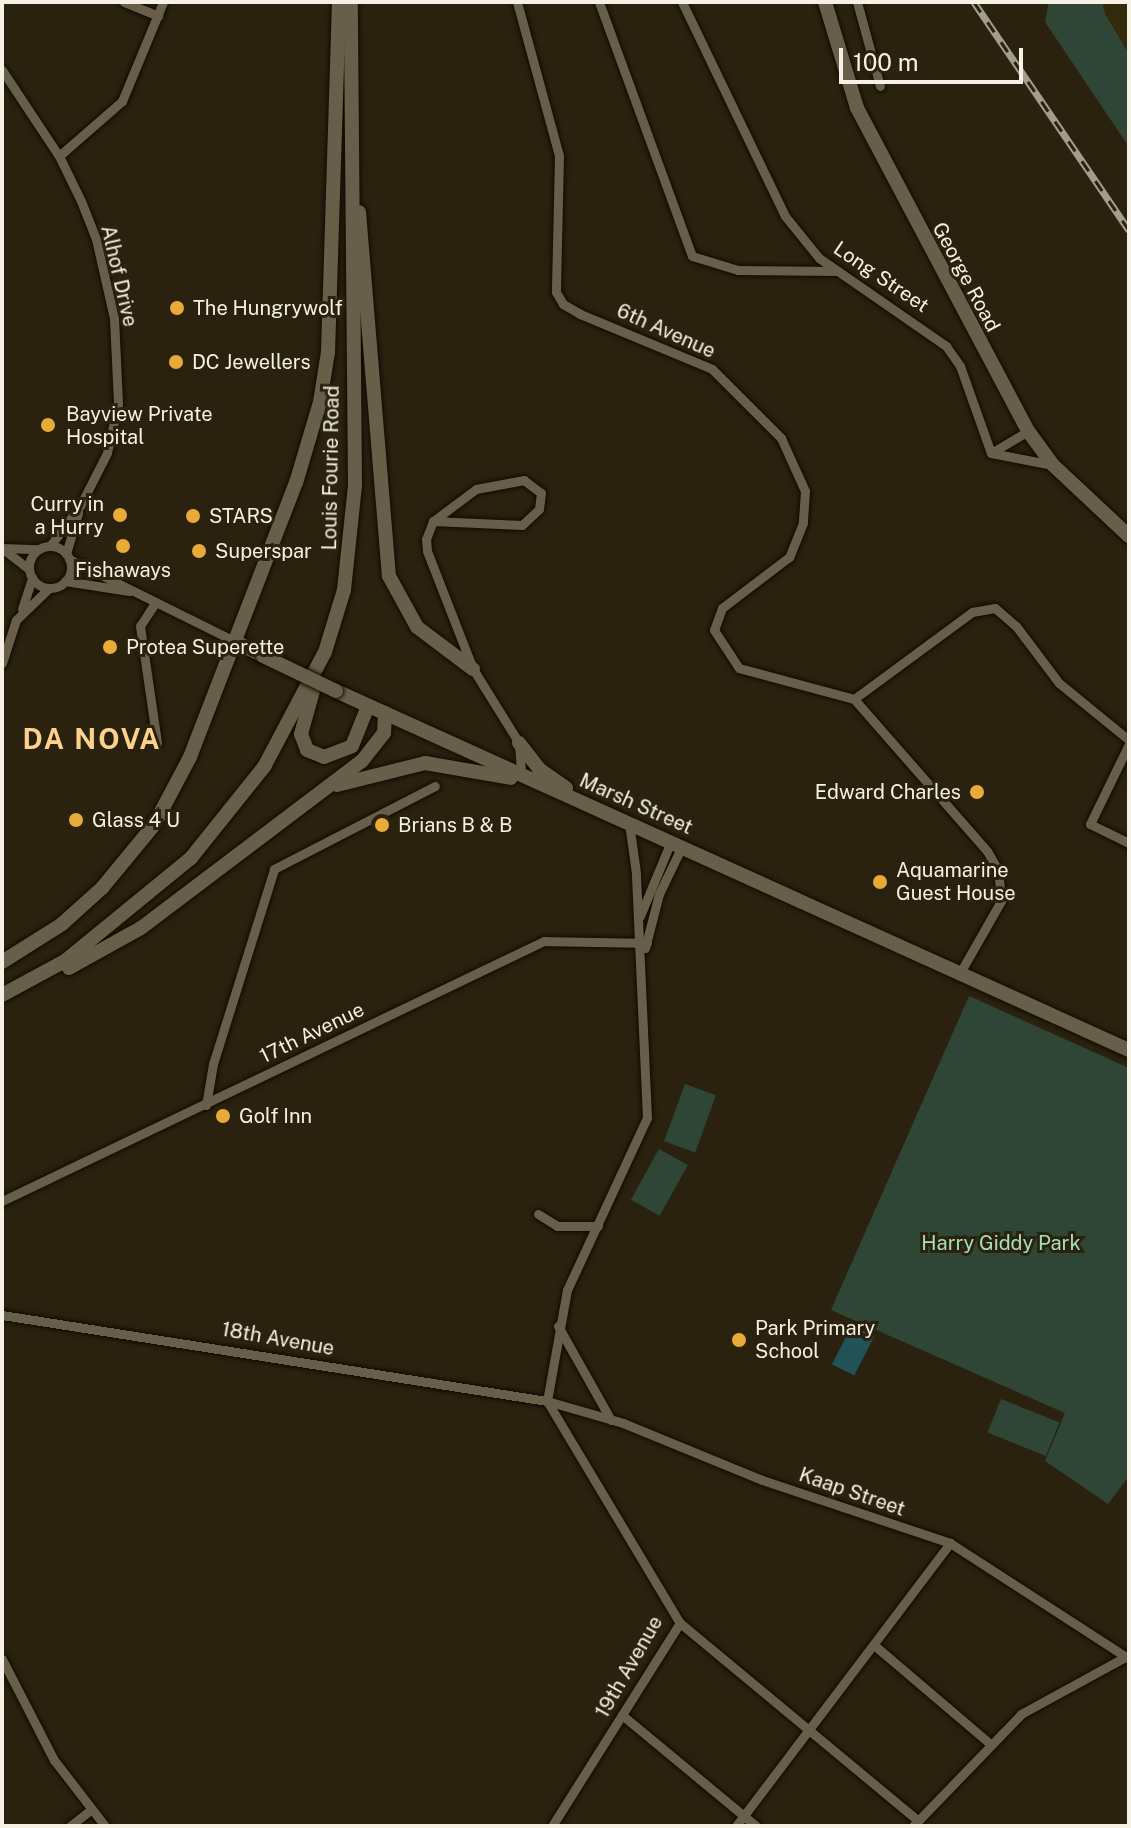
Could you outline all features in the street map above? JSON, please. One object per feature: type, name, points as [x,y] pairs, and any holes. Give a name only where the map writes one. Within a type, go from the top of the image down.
[{"type":"main road","points":[[2,962],[62,924],[137,848],[181,776],[296,483],[320,402],[331,297],[339,2]]},
{"type":"main road","name":"Louis Fourie Road","points":[[2,994],[93,940],[157,890],[231,814],[264,767],[325,652],[344,590],[353,538],[351,2]]},
{"type":"main road","name":"George Road","points":[[825,2],[857,108],[1028,431],[1053,465],[1129,536]]},
{"type":"main road","points":[[350,148],[364,249],[389,576],[417,627],[473,669]]},
{"type":"main road","name":"Marsh Street","points":[[234,641],[368,706],[1129,1050]]},
{"type":"main road","points":[[325,652],[304,716],[301,734],[307,750],[324,757],[345,752],[368,706]]},
{"type":"main road","points":[[2,994],[46,982],[141,928],[377,746],[385,713]]},
{"type":"main road","points":[[519,743],[539,769],[603,812]]},
{"type":"main road","points":[[317,792],[379,770],[425,763],[460,765],[553,790]]},
{"type":"street","points":[[124,2],[158,16]]},
{"type":"street","points":[[59,156],[122,101],[163,2]]},
{"type":"street","name":"6th Avenue","points":[[517,2],[559,156],[553,274],[563,304],[712,369],[781,438],[805,491],[803,523],[789,557],[722,608],[714,630],[723,651],[739,668],[854,699]]},
{"type":"street","points":[[599,2],[692,256],[738,270],[838,271]]},
{"type":"street","name":"Long Street","points":[[682,2],[785,216],[819,258],[946,346],[960,366],[991,453]]},
{"type":"street","points":[[857,2],[880,86]]},
{"type":"street","name":"Alhof Drive","points":[[2,70],[59,156],[96,239],[114,318],[118,379],[107,453],[80,506],[50,546]]},
{"type":"street","points":[[991,453],[1028,431]]},
{"type":"street","points":[[991,453],[1053,465]]},
{"type":"street","points":[[433,521],[522,525],[533,518],[541,493],[524,480],[476,489],[433,521],[427,551],[473,669],[519,743],[521,774]]},
{"type":"street","name":"Alhof Drive","points":[[67,556],[80,506]]},
{"type":"street","points":[[2,548],[38,549],[50,546],[67,556],[65,581],[49,588],[21,613],[8,633],[2,663]]},
{"type":"street","points":[[2,548],[49,588]]},
{"type":"street","points":[[21,613],[38,549]]},
{"type":"street","name":"Marsh Street","points":[[67,556],[129,591],[234,641]]},
{"type":"street","name":"Marsh Street","points":[[65,581],[129,591]]},
{"type":"street","points":[[155,603],[140,626],[157,743]]},
{"type":"street","points":[[960,973],[1001,901],[998,870],[854,699],[972,612],[995,608],[1016,626],[1059,683],[1129,742],[1091,817],[1097,830],[1129,843]]},
{"type":"street","points":[[206,1105],[213,1064],[274,869],[435,786]]},
{"type":"street","points":[[547,1401],[558,1326],[567,1290],[646,1125],[642,943],[629,823]]},
{"type":"street","points":[[638,923],[677,844]]},
{"type":"street","points":[[642,943],[677,844]]},
{"type":"street","name":"17th Avenue","points":[[2,1201],[544,941],[642,943]]},
{"type":"street","points":[[538,1214],[557,1226],[598,1226]]},
{"type":"street","name":"18th Avenue","points":[[2,1315],[547,1401]]},
{"type":"street","points":[[558,1326],[611,1420]]},
{"type":"street","name":"Kaap Street","points":[[547,1401],[611,1420],[762,1480],[950,1543],[1127,1656]]},
{"type":"street","name":"19th Avenue","points":[[547,1401],[680,1623],[552,1826]]},
{"type":"street","points":[[736,1826],[741,1814],[950,1543]]},
{"type":"street","points":[[680,1623],[915,1823],[989,1743],[1049,1696],[1127,1656]]},
{"type":"street","points":[[874,1645],[989,1743]]},
{"type":"street","points":[[2,1659],[54,1760],[89,1811],[105,1826]]},
{"type":"street","points":[[622,1715],[756,1826]]},
{"type":"street","points":[[70,1826],[89,1811]]},
{"type":"green space","points":[[1049,2],[1102,2],[1129,54],[1129,147],[1045,22]]},
{"type":"green space","name":"Harry Giddy Park","points":[[969,996],[1129,1068],[1129,1476],[1108,1504],[1045,1461],[1065,1413],[831,1310]]},
{"type":"green space","points":[[685,1084],[716,1095],[695,1153],[664,1141]]},
{"type":"green space","points":[[659,1149],[688,1165],[660,1216],[631,1200]]},
{"type":"green space","points":[[1001,1399],[1059,1423],[1046,1456],[988,1432]]},
{"type":"sand","points":[[1102,2],[1129,2],[1129,54],[1105,14]]},
{"type":"water","points":[[852,1325],[874,1336],[854,1376],[832,1364]]},
{"type":"railway","points":[[974,2],[1129,230]]},
{"type":"place","name":"The Hungrywolf","points":[[177,308]]},
{"type":"place","name":"DC Jewellers","points":[[176,362]]},
{"type":"place","name":"Bayview Private Hospital","points":[[48,425]]},
{"type":"place","name":"Curry in a Hurry","points":[[120,515]]},
{"type":"place","name":"STARS","points":[[193,516]]},
{"type":"place","name":"Fishaways","points":[[123,546]]},
{"type":"place","name":"Superspar","points":[[199,551]]},
{"type":"place","name":"Protea Superette","points":[[110,647]]},
{"type":"place","name":"Edward Charles","points":[[977,792]]},
{"type":"place","name":"Glass 4 U","points":[[76,820]]},
{"type":"place","name":"Brians B & B","points":[[382,825]]},
{"type":"place","name":"Aquamarine Guest House","points":[[880,882]]},
{"type":"place","name":"Golf Inn","points":[[223,1116]]},
{"type":"place","name":"Park Primary School","points":[[739,1340]]},
{"type":"district","name":"DA NOVA","points":[[92,739]]}]
